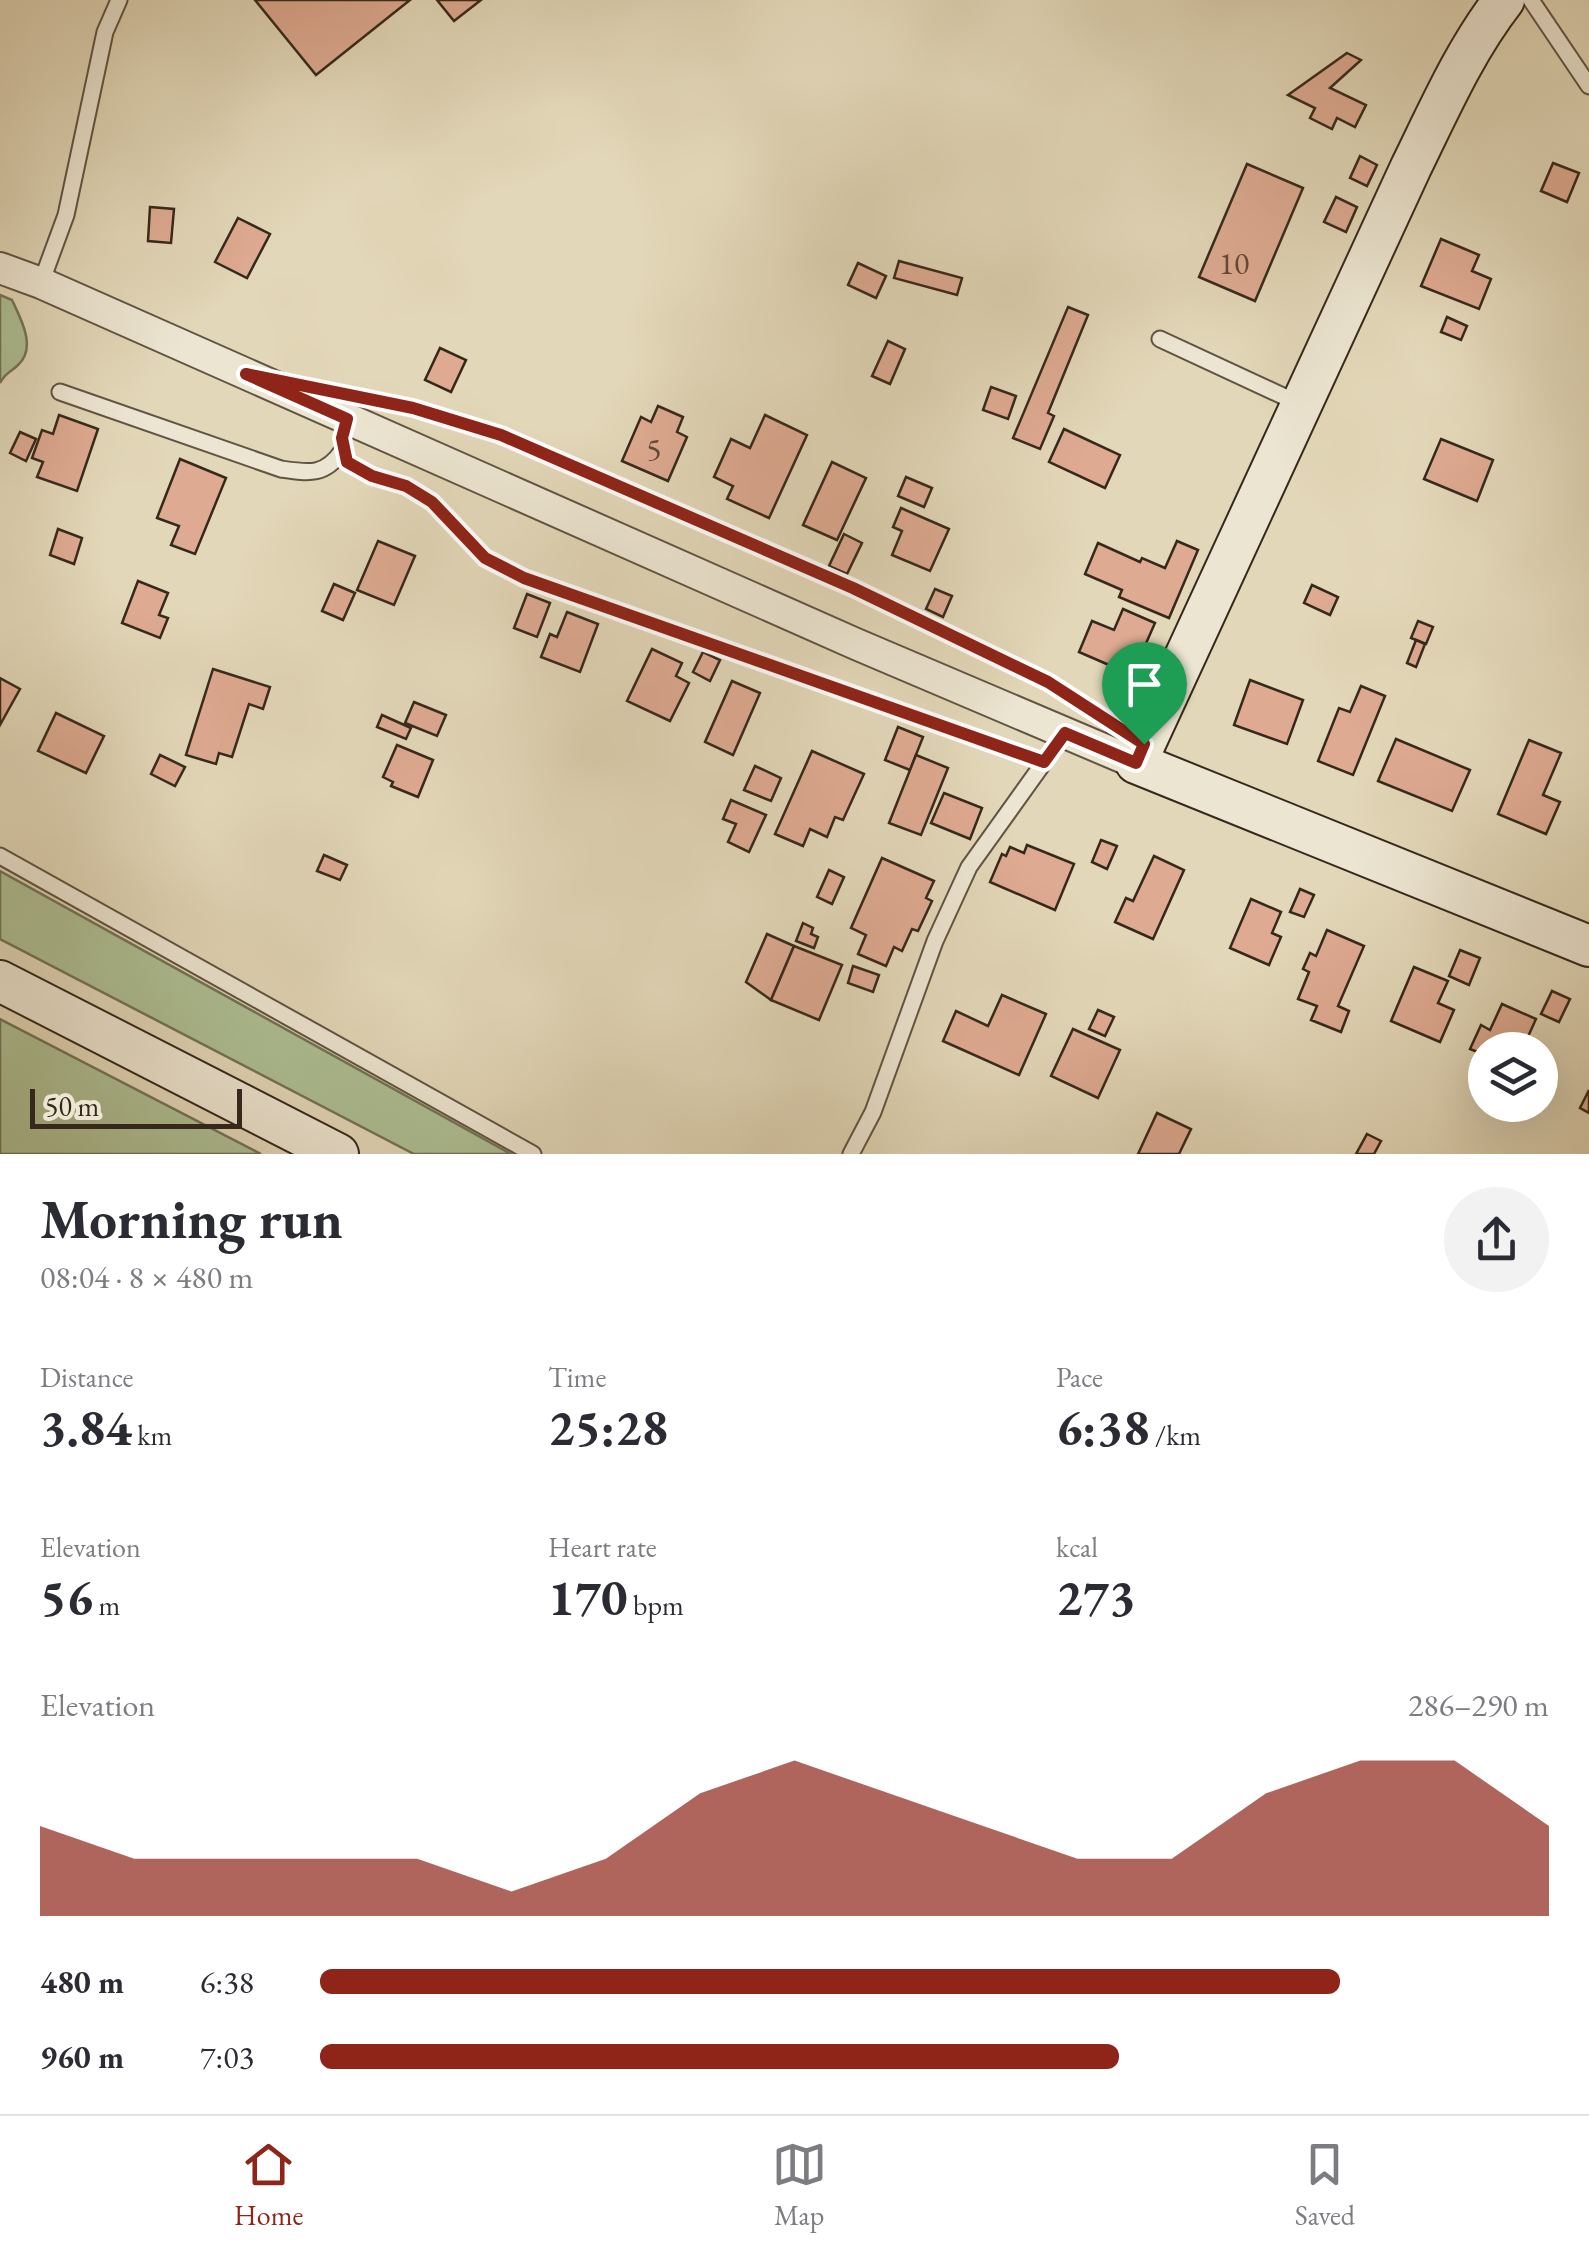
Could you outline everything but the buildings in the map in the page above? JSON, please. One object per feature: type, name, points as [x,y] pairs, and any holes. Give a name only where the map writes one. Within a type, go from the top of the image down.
[{"type":"street","points":[[1140,754],[1454,80],[1504,0]]},
{"type":"street","points":[[0,268],[1065,733],[1140,754],[1589,946]]},
{"type":"street","points":[[0,981],[338,1154]]},
{"type":"lane","points":[[41,283],[66,215],[105,32],[119,0]]},
{"type":"lane","points":[[1531,0],[1589,86]]},
{"type":"lane","points":[[1160,339],[1301,405]]},
{"type":"lane","points":[[246,374],[413,408],[501,435],[906,613],[1048,682],[1140,754]]},
{"type":"lane","points":[[60,392],[281,469],[309,472],[332,466],[342,451]]},
{"type":"lane","points":[[347,419],[342,438],[347,462],[372,476],[406,486],[432,502],[485,558],[524,578],[1044,762]]},
{"type":"lane","points":[[852,1154],[873,1112],[936,941],[969,867],[1065,733]]},
{"type":"lane","points":[[0,856],[533,1154]]},
{"type":"green space","points":[[0,295],[12,300],[27,342],[24,358],[0,383]]},
{"type":"green space","points":[[0,871],[511,1154],[414,1154],[0,939]]},
{"type":"green space","points":[[0,1019],[261,1154],[0,1154]]},
{"type":"route","points":[[246,374],[413,408],[501,435],[853,588],[1048,682],[1144,744],[1136,763],[1065,733],[1044,762],[524,578],[485,558],[432,502],[406,486],[372,476],[347,462],[342,438],[347,419],[246,374]]}]
